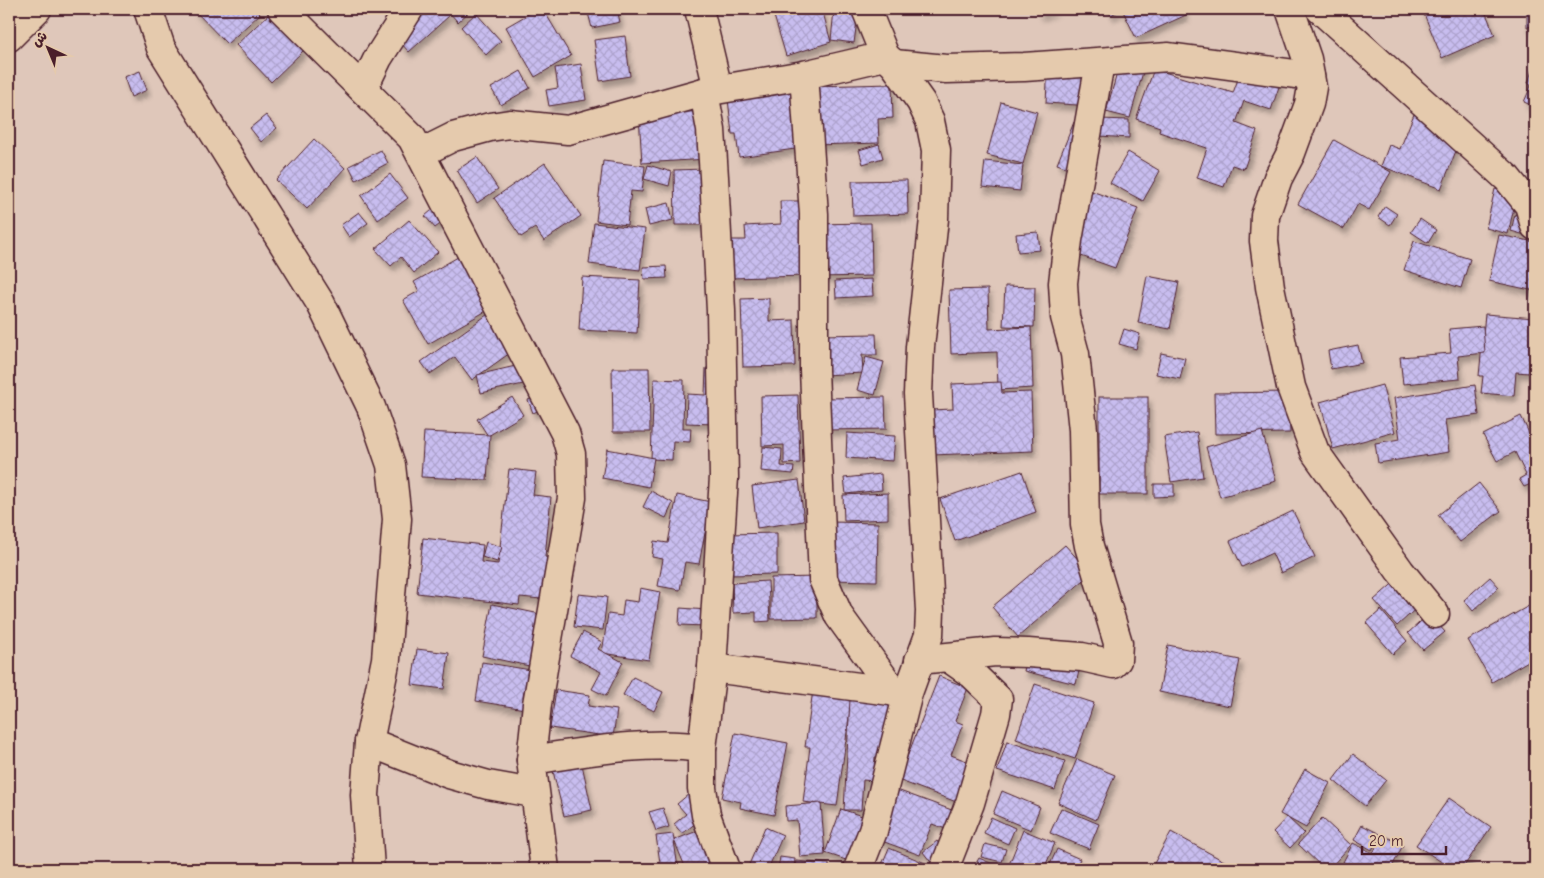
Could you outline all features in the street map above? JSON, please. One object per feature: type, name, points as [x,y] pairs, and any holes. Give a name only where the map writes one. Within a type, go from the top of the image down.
[{"type":"street","points":[[9,37],[37,9]]},
{"type":"street","points":[[148,9],[162,48],[321,304],[372,407],[391,465],[397,519],[393,585],[386,659],[369,742],[365,795],[370,869]]},
{"type":"street","points":[[282,9],[412,138],[551,402],[565,433],[571,454],[572,498],[537,704],[531,760],[533,793],[545,869]]},
{"type":"street","points":[[363,89],[378,58],[409,9]]},
{"type":"street","points":[[699,9],[711,90],[711,130],[721,311],[724,477],[712,668],[702,748],[702,788],[706,816],[726,869]]},
{"type":"street","points":[[858,869],[872,831],[901,692],[919,660],[929,635],[930,611],[918,394],[920,347],[934,219],[936,150],[930,121],[921,102],[890,60],[866,9]]},
{"type":"street","points":[[1290,9],[1312,87],[1309,104],[1291,153],[1278,178],[1265,216],[1264,241],[1270,287],[1291,387],[1315,452],[1400,571],[1435,614]]},
{"type":"street","points":[[1320,9],[1507,178],[1529,206],[1535,226]]},
{"type":"street","points":[[421,153],[453,137],[490,127],[510,124],[568,130],[711,90],[890,60],[946,69],[1100,63],[1168,57],[1190,58],[1310,76]]},
{"type":"street","points":[[919,660],[995,652],[1082,657],[1113,664],[1117,660],[1118,643],[1089,546],[1086,525],[1083,430],[1075,354],[1065,317],[1063,283],[1068,240],[1100,63]]},
{"type":"street","points":[[804,75],[814,214],[814,370],[823,579],[839,616],[901,692]]},
{"type":"street","points":[[944,869],[970,803],[996,714],[998,699],[972,674],[949,658]]},
{"type":"street","points":[[712,668],[901,692]]},
{"type":"street","points":[[369,742],[449,774],[488,785],[533,793]]},
{"type":"street","points":[[531,760],[629,748],[675,746],[702,748]]},
{"type":"building","points":[[193,9],[255,9],[260,14],[227,44]]},
{"type":"building","points":[[416,9],[443,9],[449,16],[409,52],[390,31]]},
{"type":"building","points":[[446,9],[472,9],[458,22]]},
{"type":"building","points":[[537,9],[543,9],[571,56],[535,77],[506,27]]},
{"type":"building","points":[[587,9],[617,9],[620,22],[592,28]]},
{"type":"building","points":[[772,9],[822,9],[831,42],[786,56]]},
{"type":"building","points":[[1038,9],[1055,9],[1041,15]]},
{"type":"building","points":[[1108,9],[1122,9],[1111,15]]},
{"type":"building","points":[[1122,9],[1183,9],[1186,15],[1136,38]]},
{"type":"building","points":[[1422,9],[1484,9],[1495,35],[1442,58]]},
{"type":"building","points":[[1527,9],[1535,9],[1535,26],[1527,27]]},
{"type":"building","points":[[834,10],[858,13],[854,43],[831,40]]},
{"type":"building","points":[[270,13],[304,50],[271,82],[236,45]]},
{"type":"building","points":[[476,13],[501,41],[486,55],[461,27]]},
{"type":"building","points":[[625,36],[630,76],[600,81],[594,40]]},
{"type":"building","points":[[1121,59],[1145,65],[1130,118],[1106,112]]},
{"type":"building","points":[[1535,61],[1535,86],[1528,83]]},
{"type":"building","points":[[581,64],[586,100],[549,106],[546,90],[558,88],[555,68]]},
{"type":"building","points":[[1048,64],[1095,67],[1092,106],[1046,103]]},
{"type":"building","points":[[1242,68],[1281,81],[1271,110],[1244,101],[1236,123],[1257,131],[1244,169],[1232,165],[1224,187],[1197,178],[1207,148],[1159,132],[1160,127],[1136,119],[1154,69],[1233,93]]},
{"type":"building","points":[[140,71],[147,90],[131,97],[124,77]]},
{"type":"building","points":[[521,71],[530,88],[501,105],[491,88]]},
{"type":"building","points":[[892,84],[893,118],[878,119],[879,143],[815,145],[814,86]]},
{"type":"building","points":[[1531,86],[1535,88],[1535,107],[1524,102]]},
{"type":"building","points":[[801,89],[809,147],[739,157],[736,134],[732,134],[728,99]]},
{"type":"building","points":[[1001,102],[1037,112],[1023,164],[987,155]]},
{"type":"building","points":[[705,111],[708,159],[642,163],[639,115]]},
{"type":"building","points":[[1414,114],[1463,133],[1441,189],[1381,166],[1389,145],[1400,149]]},
{"type":"building","points":[[266,115],[277,128],[261,142],[250,128]]},
{"type":"building","points":[[1100,119],[1129,120],[1129,138],[1099,136]]},
{"type":"building","points":[[1074,122],[1091,129],[1074,170],[1057,164]]},
{"type":"building","points":[[314,139],[345,168],[307,209],[276,180]]},
{"type":"building","points":[[1334,140],[1391,172],[1369,210],[1358,204],[1344,229],[1298,204]]},
{"type":"building","points":[[879,144],[883,158],[863,164],[859,150]]},
{"type":"building","points":[[381,150],[388,163],[356,180],[349,166]]},
{"type":"building","points":[[1128,152],[1160,171],[1143,201],[1110,183]]},
{"type":"building","points":[[477,157],[498,189],[477,203],[457,170]]},
{"type":"building","points":[[603,161],[645,166],[642,192],[631,191],[627,225],[596,221]]},
{"type":"building","points":[[985,161],[1023,165],[1020,191],[982,187]]},
{"type":"building","points":[[545,163],[581,216],[544,241],[535,228],[521,237],[494,198]]},
{"type":"building","points":[[648,165],[672,172],[669,186],[644,179]]},
{"type":"building","points":[[704,169],[704,225],[675,225],[674,170]]},
{"type":"building","points":[[390,174],[408,198],[378,220],[361,196]]},
{"type":"building","points":[[907,180],[908,214],[853,216],[852,181]]},
{"type":"building","points":[[1086,189],[1138,208],[1115,268],[1064,250]]},
{"type":"building","points":[[1495,189],[1517,194],[1508,234],[1486,228]]},
{"type":"building","points":[[780,201],[804,201],[806,276],[731,278],[730,240],[746,240],[745,226],[781,224]]},
{"type":"building","points":[[669,203],[673,220],[649,226],[645,209]]},
{"type":"building","points":[[438,205],[448,218],[435,228],[425,216]]},
{"type":"building","points":[[1385,206],[1397,214],[1390,225],[1378,217]]},
{"type":"building","points":[[359,212],[368,223],[349,237],[341,225]]},
{"type":"building","points":[[1515,214],[1535,220],[1532,237],[1511,231]]},
{"type":"building","points":[[1420,219],[1436,230],[1428,243],[1411,232]]},
{"type":"building","points":[[409,220],[438,252],[414,273],[401,257],[391,266],[375,249]]},
{"type":"building","points":[[594,223],[645,229],[640,270],[589,264]]},
{"type":"building","points":[[871,223],[872,276],[814,277],[813,224]]},
{"type":"building","points":[[1038,232],[1040,250],[1018,252],[1016,234]]},
{"type":"building","points":[[1499,235],[1535,242],[1535,291],[1489,281]]},
{"type":"building","points":[[1414,241],[1470,259],[1461,288],[1404,270]]},
{"type":"building","points":[[465,253],[495,306],[428,344],[403,300],[419,291],[414,282]]},
{"type":"building","points":[[666,266],[667,278],[644,279],[643,267]]},
{"type":"building","points":[[1147,276],[1179,282],[1170,329],[1138,323]]},
{"type":"building","points":[[582,277],[640,280],[637,333],[579,330]]},
{"type":"building","points":[[872,279],[873,296],[836,298],[835,281]]},
{"type":"building","points":[[1005,286],[1035,287],[1034,327],[1003,326]]},
{"type":"building","points":[[988,289],[989,329],[1031,327],[1033,388],[998,390],[997,352],[951,354],[949,290]]},
{"type":"building","points":[[769,298],[769,321],[794,320],[795,366],[743,367],[741,299]]},
{"type":"building","points":[[491,312],[517,348],[472,380],[455,357],[430,374],[421,362]]},
{"type":"building","points":[[1485,314],[1535,318],[1529,373],[1516,372],[1514,396],[1481,393],[1483,376],[1479,376]]},
{"type":"building","points":[[1483,326],[1485,353],[1458,356],[1460,379],[1403,384],[1400,357],[1451,353],[1449,329]]},
{"type":"building","points":[[1124,329],[1140,334],[1136,349],[1119,344]]},
{"type":"building","points":[[876,334],[877,355],[862,355],[863,373],[823,375],[821,335]]},
{"type":"building","points":[[1358,345],[1362,363],[1331,369],[1328,351]]},
{"type":"building","points":[[1161,353],[1185,358],[1180,379],[1156,374]]},
{"type":"building","points":[[866,357],[884,362],[875,395],[857,390]]},
{"type":"building","points":[[524,364],[528,383],[481,393],[477,375]]},
{"type":"building","points":[[612,368],[649,368],[650,432],[613,432]]},
{"type":"building","points":[[706,368],[717,369],[714,424],[686,423],[687,394],[705,395]]},
{"type":"building","points":[[654,379],[684,380],[683,428],[691,428],[690,442],[673,441],[672,460],[651,459]]},
{"type":"building","points":[[1001,382],[1002,393],[1031,392],[1033,451],[932,455],[931,410],[953,409],[952,384]]},
{"type":"building","points":[[1382,385],[1395,432],[1333,449],[1320,402]]},
{"type":"building","points":[[1475,385],[1479,415],[1445,420],[1449,452],[1378,463],[1375,443],[1400,439],[1394,398]]},
{"type":"building","points":[[546,392],[551,405],[533,413],[528,400]]},
{"type":"building","points":[[1289,392],[1290,433],[1215,434],[1214,393]]},
{"type":"building","points":[[798,395],[800,463],[784,464],[784,445],[762,446],[761,396]]},
{"type":"building","points":[[512,397],[523,415],[488,436],[477,419]]},
{"type":"building","points":[[885,397],[886,429],[827,430],[826,398]]},
{"type":"building","points":[[1099,397],[1148,397],[1148,494],[1099,494]]},
{"type":"building","points":[[1521,416],[1535,446],[1535,482],[1524,487],[1519,479],[1526,475],[1515,452],[1497,461],[1483,435]]},
{"type":"building","points":[[1262,431],[1276,481],[1220,497],[1206,447]]},
{"type":"building","points":[[424,432],[490,435],[487,480],[421,477]]},
{"type":"building","points":[[1197,432],[1203,477],[1171,482],[1164,437]]},
{"type":"building","points":[[847,433],[895,436],[893,461],[846,458]]},
{"type":"building","points":[[763,447],[782,449],[781,466],[794,467],[793,474],[761,471]]},
{"type":"building","points":[[607,449],[654,458],[649,487],[602,478]]},
{"type":"building","points":[[509,469],[536,472],[533,495],[551,497],[545,557],[557,559],[552,600],[520,597],[519,605],[417,593],[423,538],[483,545],[481,562],[498,564]]},
{"type":"building","points":[[1022,471],[1036,512],[955,541],[940,499]]},
{"type":"building","points":[[881,474],[882,490],[846,494],[844,478]]},
{"type":"building","points":[[799,480],[804,521],[757,528],[752,486]]},
{"type":"building","points":[[1479,483],[1501,511],[1460,542],[1438,515]]},
{"type":"building","points":[[1154,484],[1174,484],[1174,496],[1154,497]]},
{"type":"building","points":[[651,491],[673,503],[666,518],[643,507]]},
{"type":"building","points":[[888,493],[888,519],[844,521],[843,495]]},
{"type":"building","points":[[677,495],[711,502],[699,564],[685,562],[680,590],[658,586],[663,559],[652,557],[654,541],[668,543]]},
{"type":"building","points":[[1293,511],[1315,557],[1281,573],[1272,553],[1242,567],[1230,541]]},
{"type":"building","points":[[831,522],[878,523],[877,581],[830,580]]},
{"type":"building","points":[[777,533],[777,574],[729,575],[728,534]]},
{"type":"building","points":[[486,542],[502,547],[497,562],[482,557]]},
{"type":"building","points":[[1065,545],[1091,574],[1018,637],[992,607]]},
{"type":"building","points":[[817,577],[817,618],[771,619],[771,578]]},
{"type":"building","points":[[1490,577],[1499,587],[1473,611],[1464,600]]},
{"type":"building","points":[[1398,579],[1421,604],[1397,626],[1374,600]]},
{"type":"building","points":[[768,581],[770,621],[756,622],[756,612],[733,613],[732,583]]},
{"type":"building","points":[[640,588],[660,592],[649,660],[602,653],[608,614],[622,616],[624,600],[638,602]]},
{"type":"building","points":[[578,594],[607,597],[603,630],[574,627]]},
{"type":"building","points":[[1534,603],[1535,657],[1492,682],[1468,640]]},
{"type":"building","points":[[492,604],[545,615],[534,667],[482,656]]},
{"type":"building","points":[[680,608],[707,610],[706,626],[679,625]]},
{"type":"building","points":[[1381,610],[1407,641],[1393,654],[1366,623]]},
{"type":"building","points":[[1429,614],[1445,632],[1423,650],[1408,633]]},
{"type":"building","points":[[583,632],[602,642],[598,649],[623,662],[606,696],[592,689],[601,672],[570,656]]},
{"type":"building","points":[[1168,645],[1240,660],[1230,706],[1159,692]]},
{"type":"building","points":[[417,649],[449,653],[444,689],[412,685]]},
{"type":"building","points":[[1029,650],[1081,662],[1076,684],[1024,671]]},
{"type":"building","points":[[482,662],[531,670],[525,709],[476,701]]},
{"type":"building","points":[[939,676],[968,688],[955,721],[963,724],[951,755],[990,770],[975,809],[898,780]]},
{"type":"building","points":[[633,677],[663,692],[654,711],[623,695]]},
{"type":"building","points":[[1035,684],[1094,703],[1075,759],[1016,739]]},
{"type":"building","points":[[556,690],[590,695],[588,706],[617,710],[613,737],[550,728]]},
{"type":"building","points":[[813,690],[852,695],[837,806],[803,802],[810,747],[805,747]]},
{"type":"building","points":[[850,699],[890,701],[887,758],[875,757],[874,781],[863,780],[861,810],[844,810]]},
{"type":"building","points":[[735,733],[788,743],[774,815],[740,808],[741,802],[722,798]]},
{"type":"building","points":[[1007,741],[1065,761],[1055,790],[997,771]]},
{"type":"building","points":[[1353,754],[1386,780],[1365,806],[1333,780]]},
{"type":"building","points":[[1077,759],[1115,775],[1096,820],[1058,803]]},
{"type":"building","points":[[581,760],[592,810],[564,816],[552,767]]},
{"type":"building","points":[[1305,769],[1330,783],[1306,828],[1280,814]]},
{"type":"building","points":[[897,790],[960,813],[954,832],[932,824],[920,855],[879,840]]},
{"type":"building","points":[[1002,791],[1040,807],[1031,830],[993,814]]},
{"type":"building","points":[[690,793],[707,814],[682,834],[674,824],[686,814],[677,804]]},
{"type":"building","points":[[1449,798],[1491,827],[1462,869],[1452,869],[1416,845]]},
{"type":"building","points":[[821,803],[825,855],[800,857],[797,820],[786,821],[785,806]]},
{"type":"building","points":[[663,808],[669,827],[656,831],[649,812]]},
{"type":"building","points":[[1061,808],[1099,824],[1089,849],[1050,833]]},
{"type":"building","points":[[841,809],[868,818],[852,862],[825,853]]},
{"type":"building","points":[[991,817],[1015,828],[1008,844],[984,833]]},
{"type":"building","points":[[1287,817],[1304,833],[1290,848],[1273,832]]},
{"type":"building","points":[[1322,818],[1351,845],[1329,869],[1324,869],[1298,844]]},
{"type":"building","points":[[1362,825],[1380,834],[1372,850],[1354,840]]},
{"type":"building","points":[[765,827],[783,835],[768,869],[752,869],[748,867]]},
{"type":"building","points":[[705,828],[731,858],[701,869],[686,869],[674,840]]},
{"type":"building","points":[[1023,830],[1055,843],[1044,869],[1014,869],[1008,867]]},
{"type":"building","points":[[1171,832],[1233,866],[1232,869],[1151,869]]},
{"type":"building","points":[[673,834],[678,868],[661,869],[656,836]]},
{"type":"building","points":[[1383,835],[1403,845],[1391,869],[1358,869],[1343,862],[1353,843],[1373,853]]},
{"type":"building","points":[[937,841],[951,859],[936,869],[923,852]]},
{"type":"building","points":[[985,844],[1006,849],[1002,862],[981,857]]},
{"type":"building","points":[[889,848],[930,865],[928,869],[880,869]]},
{"type":"building","points":[[1057,849],[1080,859],[1075,869],[1048,869]]},
{"type":"building","points":[[780,857],[795,859],[794,869],[778,869]]},
{"type":"building","points":[[979,858],[1004,869],[973,869]]},
{"type":"building","points":[[796,861],[829,864],[829,869],[795,869]]}]
